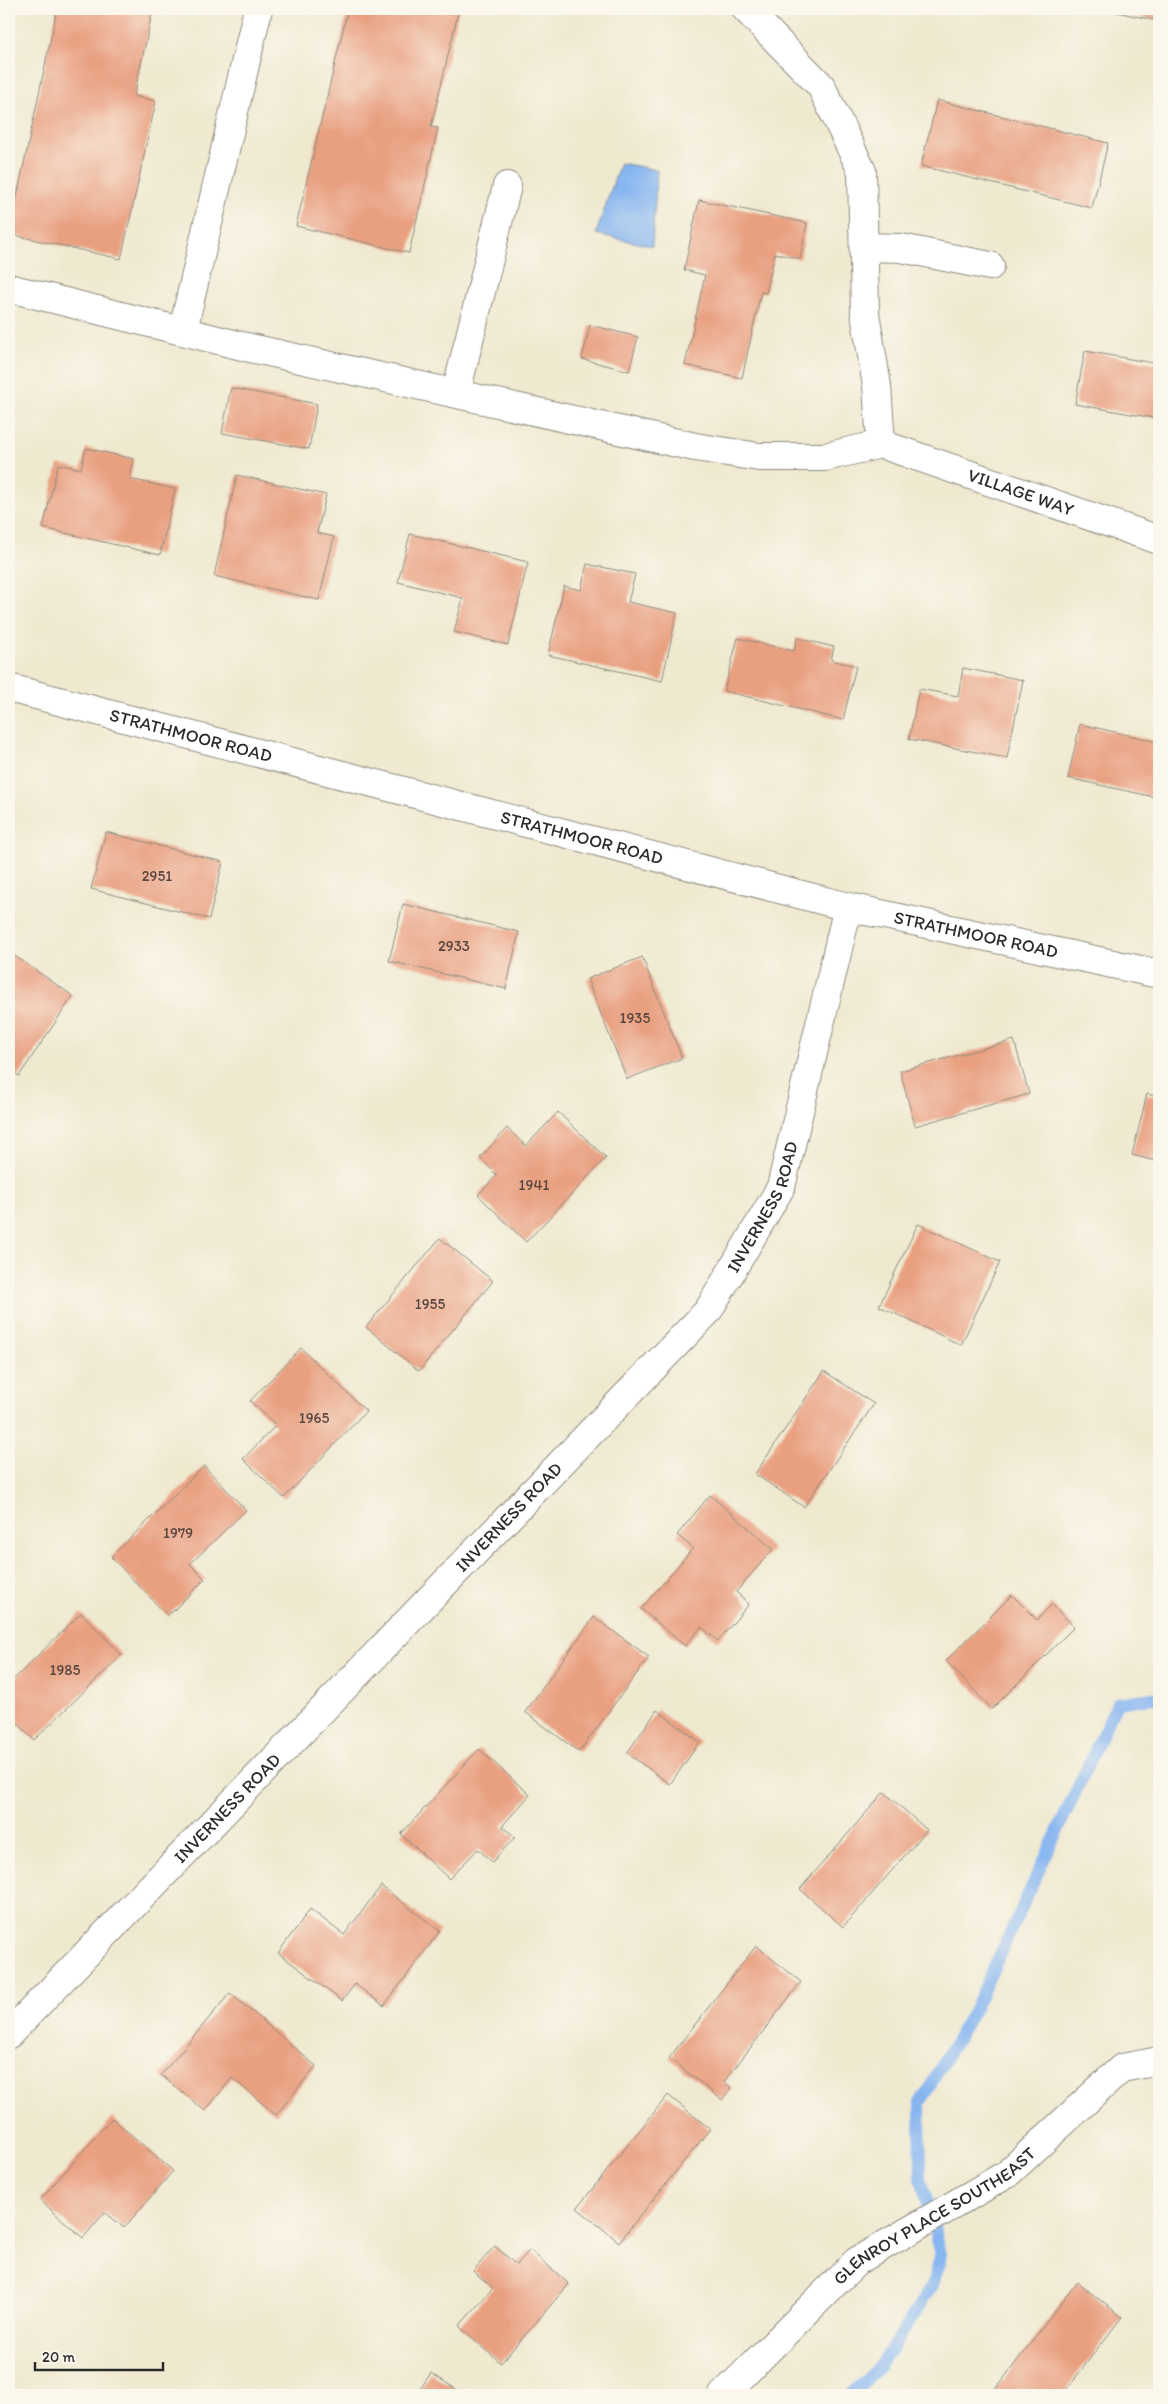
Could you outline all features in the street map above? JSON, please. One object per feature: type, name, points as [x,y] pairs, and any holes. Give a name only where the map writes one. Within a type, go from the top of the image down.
[{"type":"street","points":[[183,330],[258,9]]},
{"type":"street","points":[[9,288],[349,370],[694,447],[759,456],[825,457],[881,444],[877,386],[865,313],[862,171],[821,86],[746,9]]},
{"type":"street","points":[[456,393],[507,186]]},
{"type":"street","points":[[865,247],[901,248],[990,266]]},
{"type":"street","name":"VILLAGE WAY","points":[[881,444],[1159,540]]},
{"type":"street","name":"STRATHMOOR ROAD","points":[[9,688],[848,907],[1159,974]]},
{"type":"street","name":"INVERNESS ROAD","points":[[9,2034],[708,1310],[781,1187],[848,907]]},
{"type":"street","name":"GLENROY PLACE SOUTHEAST","points":[[723,2395],[857,2261],[1007,2174],[1122,2068],[1159,2061]]},
{"type":"water","points":[[620,163],[657,170],[652,246],[596,234]]},
{"type":"building","points":[[57,9],[153,9],[134,96],[156,101],[121,259],[9,234]]},
{"type":"building","points":[[348,9],[459,9],[431,127],[438,128],[409,253],[296,226]]},
{"type":"building","points":[[1159,9],[1159,21],[1107,10]]},
{"type":"building","points":[[937,100],[1108,143],[1092,208],[921,166]]},
{"type":"building","points":[[699,200],[807,223],[800,259],[775,253],[766,293],[761,292],[742,378],[685,365],[705,275],[684,270]]},
{"type":"building","points":[[590,325],[638,337],[629,371],[582,359]]},
{"type":"building","points":[[1085,351],[1159,364],[1159,419],[1075,404]]},
{"type":"building","points":[[231,388],[317,404],[309,449],[222,433]]},
{"type":"building","points":[[86,448],[134,459],[130,479],[175,489],[160,555],[43,528],[58,464],[81,469]]},
{"type":"building","points":[[237,475],[326,495],[317,533],[334,537],[319,600],[214,576]]},
{"type":"building","points":[[410,534],[528,562],[508,645],[454,632],[463,598],[398,582]]},
{"type":"building","points":[[587,564],[635,574],[628,602],[677,613],[662,681],[548,655],[564,586],[581,590]]},
{"type":"building","points":[[738,638],[794,651],[797,638],[834,647],[831,660],[856,666],[843,720],[724,691]]},
{"type":"building","points":[[963,668],[1023,680],[1007,758],[909,739],[919,689],[958,696]]},
{"type":"building","points":[[1080,724],[1159,742],[1159,798],[1068,778]]},
{"type":"building","points":[[106,832],[223,862],[209,919],[91,889]]},
{"type":"building","points":[[403,904],[519,932],[506,989],[389,961]]},
{"type":"building","points":[[9,952],[73,996],[19,1076],[9,1069]]},
{"type":"building","points":[[642,957],[682,1058],[627,1079],[587,979]]},
{"type":"building","points":[[1014,1040],[1029,1094],[915,1126],[900,1071]]},
{"type":"building","points":[[1147,1094],[1159,1097],[1159,1162],[1132,1155]]},
{"type":"building","points":[[558,1112],[606,1158],[526,1242],[478,1195],[497,1175],[480,1158],[507,1128],[526,1146]]},
{"type":"building","points":[[918,1224],[1000,1262],[961,1345],[879,1306]]},
{"type":"building","points":[[440,1238],[493,1281],[419,1371],[366,1327]]},
{"type":"building","points":[[301,1348],[366,1411],[284,1498],[243,1459],[276,1425],[250,1401]]},
{"type":"building","points":[[824,1371],[874,1404],[804,1507],[755,1474]]},
{"type":"building","points":[[204,1466],[246,1510],[190,1564],[205,1579],[168,1616],[111,1557]]},
{"type":"building","points":[[710,1495],[773,1549],[736,1592],[749,1604],[718,1641],[701,1627],[685,1646],[641,1609],[693,1548],[677,1535]]},
{"type":"building","points":[[1012,1595],[1037,1620],[1052,1604],[1074,1627],[992,1709],[946,1661]]},
{"type":"building","points":[[81,1613],[122,1655],[34,1740],[9,1714],[9,1684]]},
{"type":"building","points":[[594,1617],[649,1657],[579,1752],[525,1712]]},
{"type":"building","points":[[657,1710],[700,1742],[670,1784],[627,1753]]},
{"type":"building","points":[[479,1749],[530,1795],[502,1826],[515,1837],[492,1862],[478,1849],[449,1879],[401,1834]]},
{"type":"building","points":[[884,1792],[927,1830],[843,1927],[800,1889]]},
{"type":"building","points":[[381,1886],[440,1931],[384,2006],[355,1984],[342,2001],[278,1953],[310,1909],[344,1935]]},
{"type":"building","points":[[756,1946],[801,1982],[724,2082],[732,2088],[722,2100],[669,2058]]},
{"type":"building","points":[[230,1993],[316,2066],[276,2115],[232,2078],[205,2111],[161,2075]]},
{"type":"building","points":[[668,2095],[710,2129],[619,2242],[577,2208]]},
{"type":"building","points":[[112,2118],[173,2171],[124,2228],[105,2212],[83,2238],[40,2200]]},
{"type":"building","points":[[495,2246],[516,2265],[530,2250],[569,2284],[501,2363],[459,2326],[493,2288],[473,2271]]},
{"type":"building","points":[[1077,2282],[1122,2317],[1062,2395],[1002,2395],[995,2390]]},
{"type":"building","points":[[431,2373],[465,2395],[416,2395]]},
{"type":"waterway","points":[[851,2395],[880,2366],[933,2285],[941,2254],[921,2178],[920,2103],[976,2006],[1117,1703],[1159,1697]]}]
